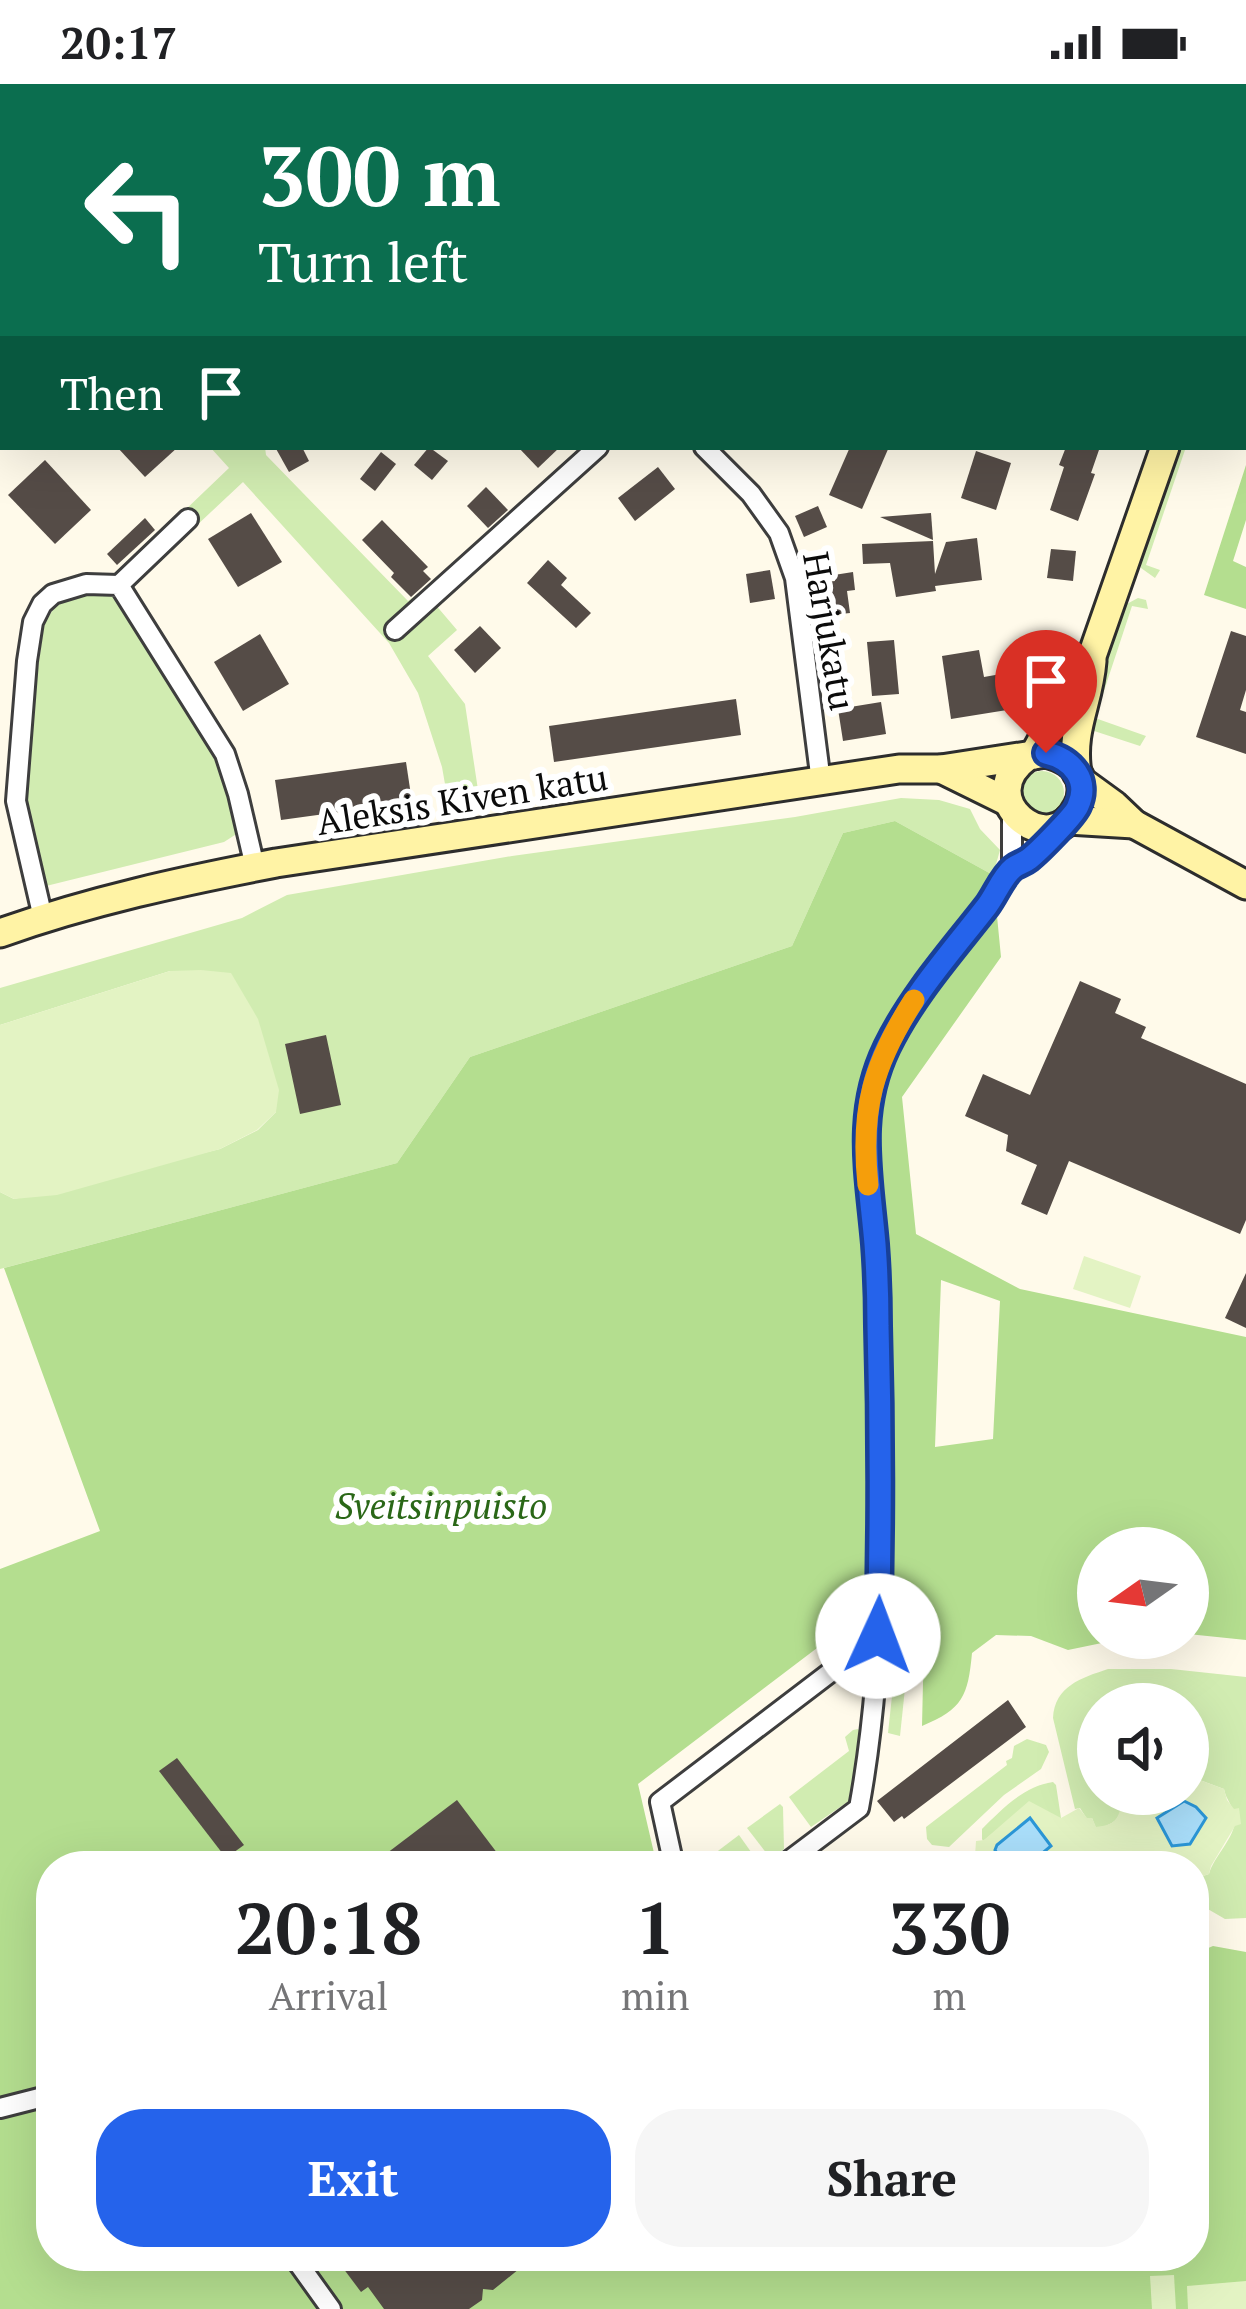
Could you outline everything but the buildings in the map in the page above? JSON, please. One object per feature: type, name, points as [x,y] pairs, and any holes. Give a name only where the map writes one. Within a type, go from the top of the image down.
[{"type":"street","points":[[395,630],[595,450]]},
{"type":"street","name":"Harjukatu","points":[[707,450],[751,494],[779,533],[795,578],[821,782]]},
{"type":"street","points":[[802,1851],[859,1808],[878,1636],[880,1395],[875,1246],[866,1164],[869,1097],[884,1052],[920,991],[1012,869],[1029,859],[1080,802],[1074,745],[1090,685],[1092,656],[1164,450]]},
{"type":"street","points":[[43,918],[16,801],[33,622],[53,594],[86,584],[119,585],[188,519]]},
{"type":"street","points":[[119,585],[225,754],[255,867]]},
{"type":"street","points":[[1012,869],[1006,792],[1012,772],[1030,756],[1092,656]]},
{"type":"street","points":[[1030,756],[1059,756],[1134,824],[1246,885]]},
{"type":"street","name":"Aleksis Kiven katu","points":[[0,933],[184,880],[255,867],[899,769],[941,769],[1030,756]]},
{"type":"street","name":"Aleksis Kiven katu","points":[[941,769],[1010,806]]},
{"type":"street","points":[[1010,806],[1019,819],[1039,828],[1065,822],[1134,824]]},
{"type":"street","points":[[671,1851],[660,1802],[878,1636]]},
{"type":"street","points":[[0,2108],[36,2099]]},
{"type":"street","points":[[304,2271],[331,2309]]},
{"type":"green space","points":[[213,450],[265,450],[408,601],[423,590],[457,630],[428,656],[465,704],[480,803],[449,807],[442,767],[418,693],[389,643],[243,482],[195,527],[182,513],[229,468]]},
{"type":"green space","points":[[1175,450],[1185,450],[1146,565],[1160,570],[1155,578],[1141,568],[1140,556]]},
{"type":"green space","points":[[1246,465],[1246,520],[1233,561],[1246,567],[1246,609],[1204,595]]},
{"type":"green space","points":[[81,592],[120,599],[217,760],[238,833],[224,842],[42,887],[24,798],[24,773],[44,624],[59,600]]},
{"type":"green space","points":[[1138,598],[1146,600],[1148,609],[1132,606],[1095,718],[1146,736],[1140,746],[1085,728],[1120,611]]},
{"type":"green space","points":[[1042,771],[1058,777],[1064,793],[1058,809],[1042,815],[1026,809],[1020,793],[1026,777]]},
{"type":"green space","points":[[901,798],[939,800],[970,809],[980,829],[1000,850],[993,875],[895,821],[843,833],[792,946],[470,1057],[397,1163],[0,1269],[0,1192],[14,1199],[220,1149],[258,1130],[276,1112],[170,971],[0,1025],[0,988],[242,918],[287,895]]},
{"type":"green space","name":"Sveitsinpuisto","points":[[895,821],[993,875],[1001,957],[902,1097],[916,1234],[1020,1289],[1246,1337],[1246,1640],[1209,1636],[1209,1527],[1077,1527],[1077,1648],[1068,1650],[1031,1636],[996,1635],[972,1653],[965,1691],[955,1707],[922,1726],[928,1632],[899,1611],[850,1623],[638,1784],[654,1851],[36,1851],[36,2271],[1209,2271],[1209,1948],[1213,1946],[1246,1952],[1246,2309],[0,2309],[0,1569],[100,1531],[4,1268],[397,1163],[470,1057],[792,946],[843,833]],"holes":[[[941,1280],[1000,1301],[993,1439],[935,1447]]]},
{"type":"green space","points":[[170,971],[231,973],[258,1019],[279,1090],[276,1112],[257,1130],[220,1149],[57,1195],[14,1199],[0,1192],[0,1025]]},
{"type":"green space","points":[[1084,1256],[1141,1276],[1130,1308],[1073,1289]]},
{"type":"green space","points":[[899,1631],[911,1631],[900,1736],[888,1733]]},
{"type":"green space","points":[[1108,1669],[1171,1669],[1246,1677],[1246,1918],[1225,1919],[1209,1910],[1209,1874],[1235,1818],[1224,1789],[1209,1783],[1209,1683],[1077,1683],[1075,1809],[1053,1718],[1059,1698],[1071,1685]]},
{"type":"green space","points":[[858,1729],[853,1794],[811,1827],[789,1797],[849,1751],[845,1737]]},
{"type":"green space","points":[[1027,1739],[1046,1745],[1049,1752],[1041,1769],[1004,1795],[949,1847],[932,1845],[926,1827],[1007,1765],[1014,1746]]},
{"type":"green space","points":[[1053,1782],[1061,1818],[1016,1815],[983,1841],[982,1829],[1006,1806],[1032,1788]]},
{"type":"green space","points":[[1209,1783],[1224,1789],[1234,1809],[1239,1808],[1241,1824],[1235,1826],[1209,1874],[1209,1851],[975,1851],[976,1841],[984,1840],[1029,1801],[1061,1818],[1077,1809],[1077,1815],[1092,1818],[1096,1827],[1118,1815],[1209,1815]]},
{"type":"green space","points":[[780,1804],[784,1849],[765,1851],[747,1828]]},
{"type":"green space","points":[[1084,1815],[1119,1815],[1112,1823],[1096,1828],[1092,1818]]},
{"type":"green space","points":[[739,1835],[750,1851],[718,1851]]},
{"type":"green space","points":[[1174,2275],[1176,2309],[1152,2309],[1150,2276]]},
{"type":"green space","points":[[1246,2281],[1246,2309],[1188,2309],[1187,2286]]},
{"type":"water","points":[[1030,1818],[1051,1846],[1045,1851],[996,1851]]},
{"type":"water","points":[[1157,1818],[1206,1818],[1190,1844],[1172,1846]]},
{"type":"slow traffic","points":[[868,1185],[865,1128],[869,1097],[884,1052],[914,1000]]},
{"type":"route","points":[[878,1636],[878,1325],[866,1164],[869,1097],[884,1052],[920,991],[1012,869],[1029,859],[1076,812],[1082,792],[1078,773],[1059,756],[1046,753]]}]
